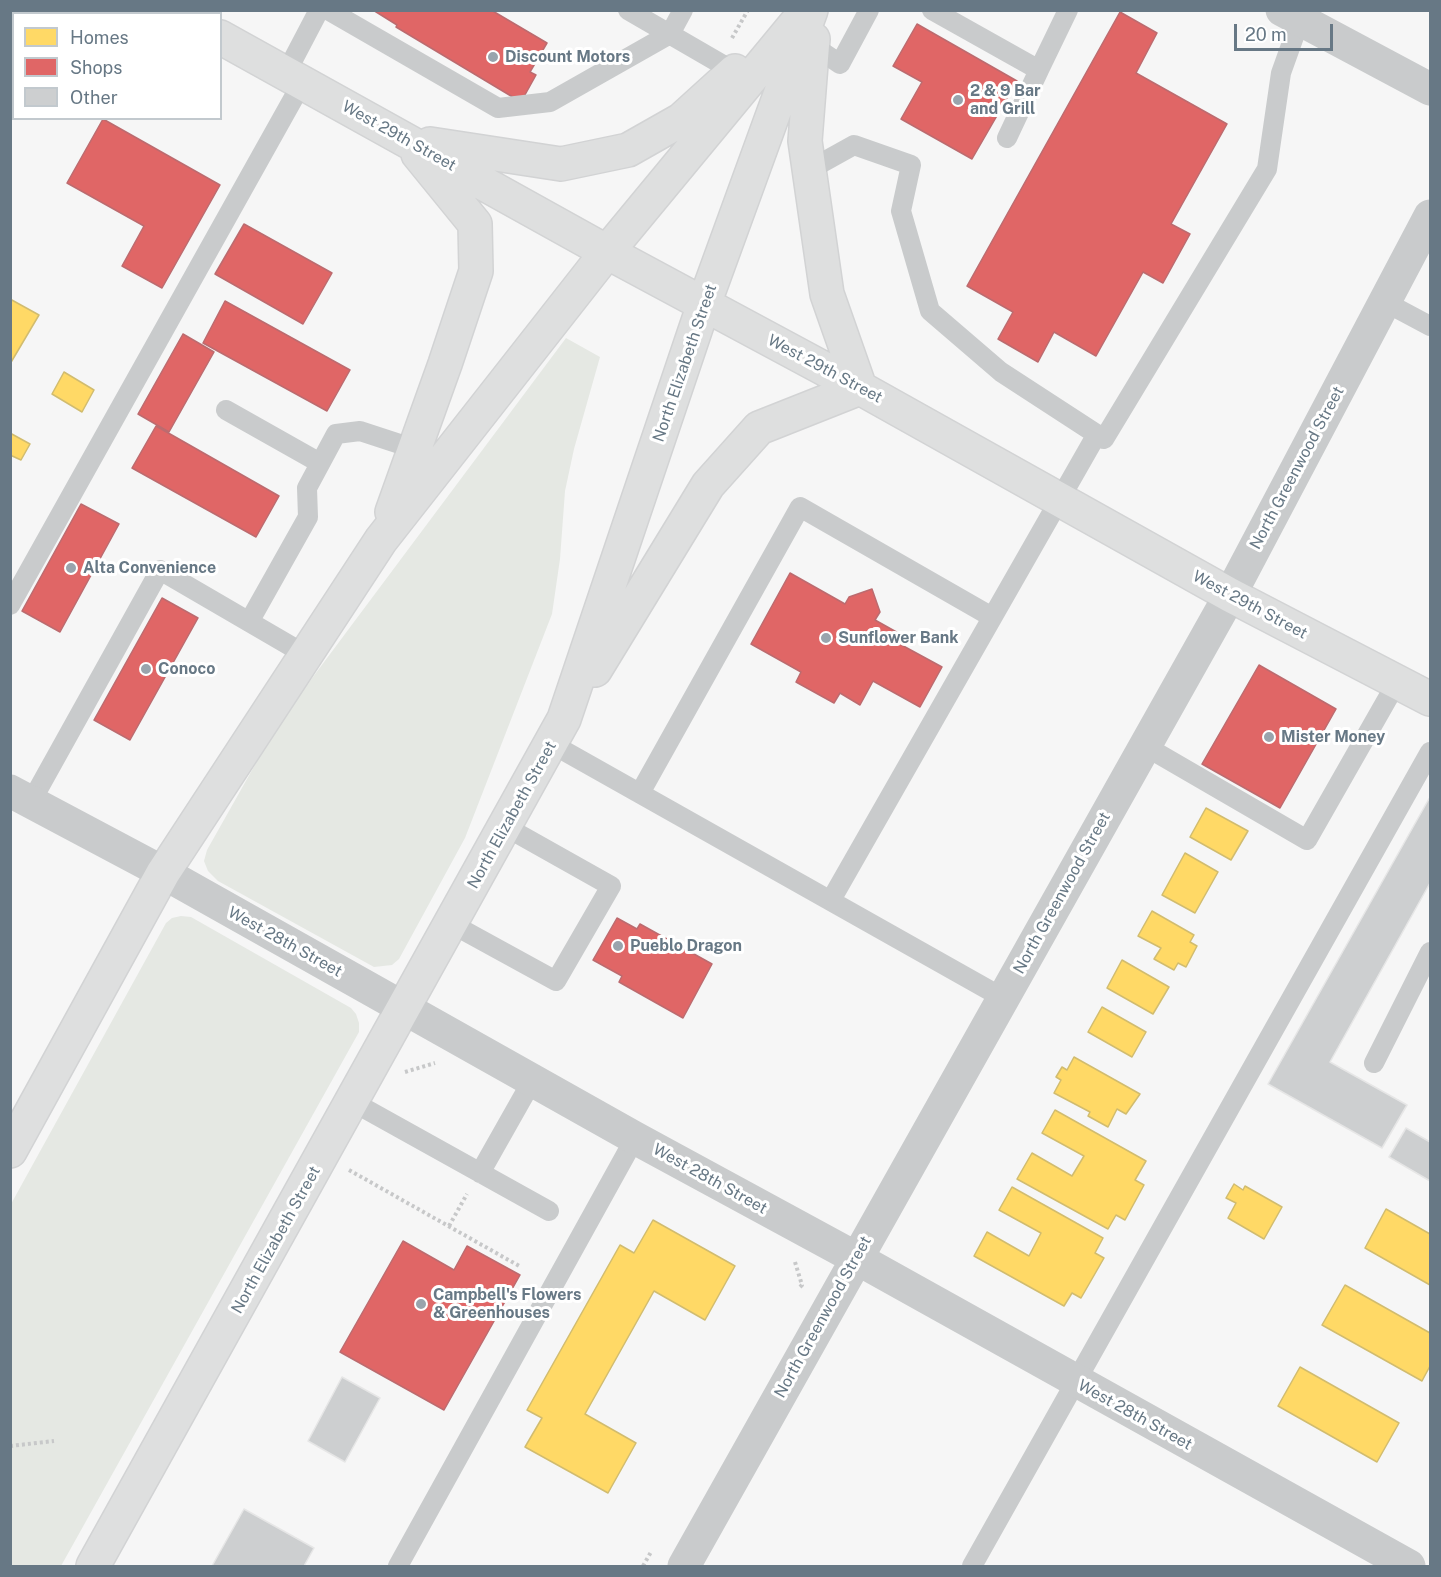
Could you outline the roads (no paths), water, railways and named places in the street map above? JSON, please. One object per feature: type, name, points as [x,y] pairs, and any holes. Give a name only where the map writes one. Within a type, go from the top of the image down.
[{"type":"main road","points":[[558,731],[708,485],[759,428],[860,388],[827,294],[805,141],[812,45],[809,10]]},
{"type":"main road","points":[[407,141],[561,164],[628,150],[681,120],[809,10]]},
{"type":"main road","points":[[10,1151],[163,873],[381,540],[607,252],[809,10]]},
{"type":"main road","name":"North Elizabeth Street","points":[[93,1566],[558,731],[809,10]]},
{"type":"main road","name":"West 29th Street","points":[[222,38],[607,252],[860,388],[1230,595],[1431,699]]},
{"type":"main road","points":[[381,540],[476,271],[475,224],[407,141]]},
{"type":"street","points":[[1291,15],[1431,89]]},
{"type":"street","name":"North Greenwood Street","points":[[684,1566],[1230,595],[1431,216]]},
{"type":"street","name":"West 28th Street","points":[[21,797],[163,873],[404,1010],[856,1258],[1409,1566]]},
{"type":"lane","points":[[10,605],[294,78],[319,10]]},
{"type":"lane","points":[[328,10],[498,108],[550,102],[670,34],[683,10]]},
{"type":"lane","points":[[628,10],[735,72]]},
{"type":"lane","points":[[812,45],[840,64],[869,10]]},
{"type":"lane","points":[[932,10],[1039,70]]},
{"type":"lane","points":[[1007,138],[1068,10]]},
{"type":"lane","points":[[809,170],[854,145],[911,165],[901,211],[930,311],[1001,372],[1104,439],[1267,169],[1291,15]]},
{"type":"lane","points":[[1385,302],[1431,327]]},
{"type":"lane","points":[[226,410],[320,463]]},
{"type":"lane","points":[[249,622],[308,518],[307,488],[336,434],[360,431],[415,449]]},
{"type":"lane","points":[[831,900],[1097,434]]},
{"type":"lane","points":[[640,793],[800,507],[992,617]]},
{"type":"lane","points":[[21,797],[160,570],[306,655]]},
{"type":"lane","points":[[1145,746],[1308,840],[1397,682]]},
{"type":"lane","points":[[558,731],[640,793],[1003,998]]},
{"type":"lane","points":[[972,1566],[1431,752]]},
{"type":"lane","points":[[452,924],[556,981],[611,886],[506,827]]},
{"type":"lane","points":[[1374,1063],[1431,952]]},
{"type":"lane","points":[[480,1173],[532,1081]]},
{"type":"lane","points":[[353,1102],[549,1211]]},
{"type":"lane","points":[[398,1566],[635,1138]]},
{"type":"place","name":"Discount Motors","points":[[493,57]]},
{"type":"place","name":"2 & 9 Bar and Grill","points":[[958,100]]},
{"type":"place","name":"Alta Convenience","points":[[71,568]]},
{"type":"place","name":"Sunflower Bank","points":[[826,638]]},
{"type":"place","name":"Conoco","points":[[146,669]]},
{"type":"place","name":"Mister Money","points":[[1269,737]]},
{"type":"place","name":"Pueblo Dragon","points":[[618,946]]},
{"type":"place","name":"Campbell's Flowers & Greenhouses","points":[[421,1304]]}]
